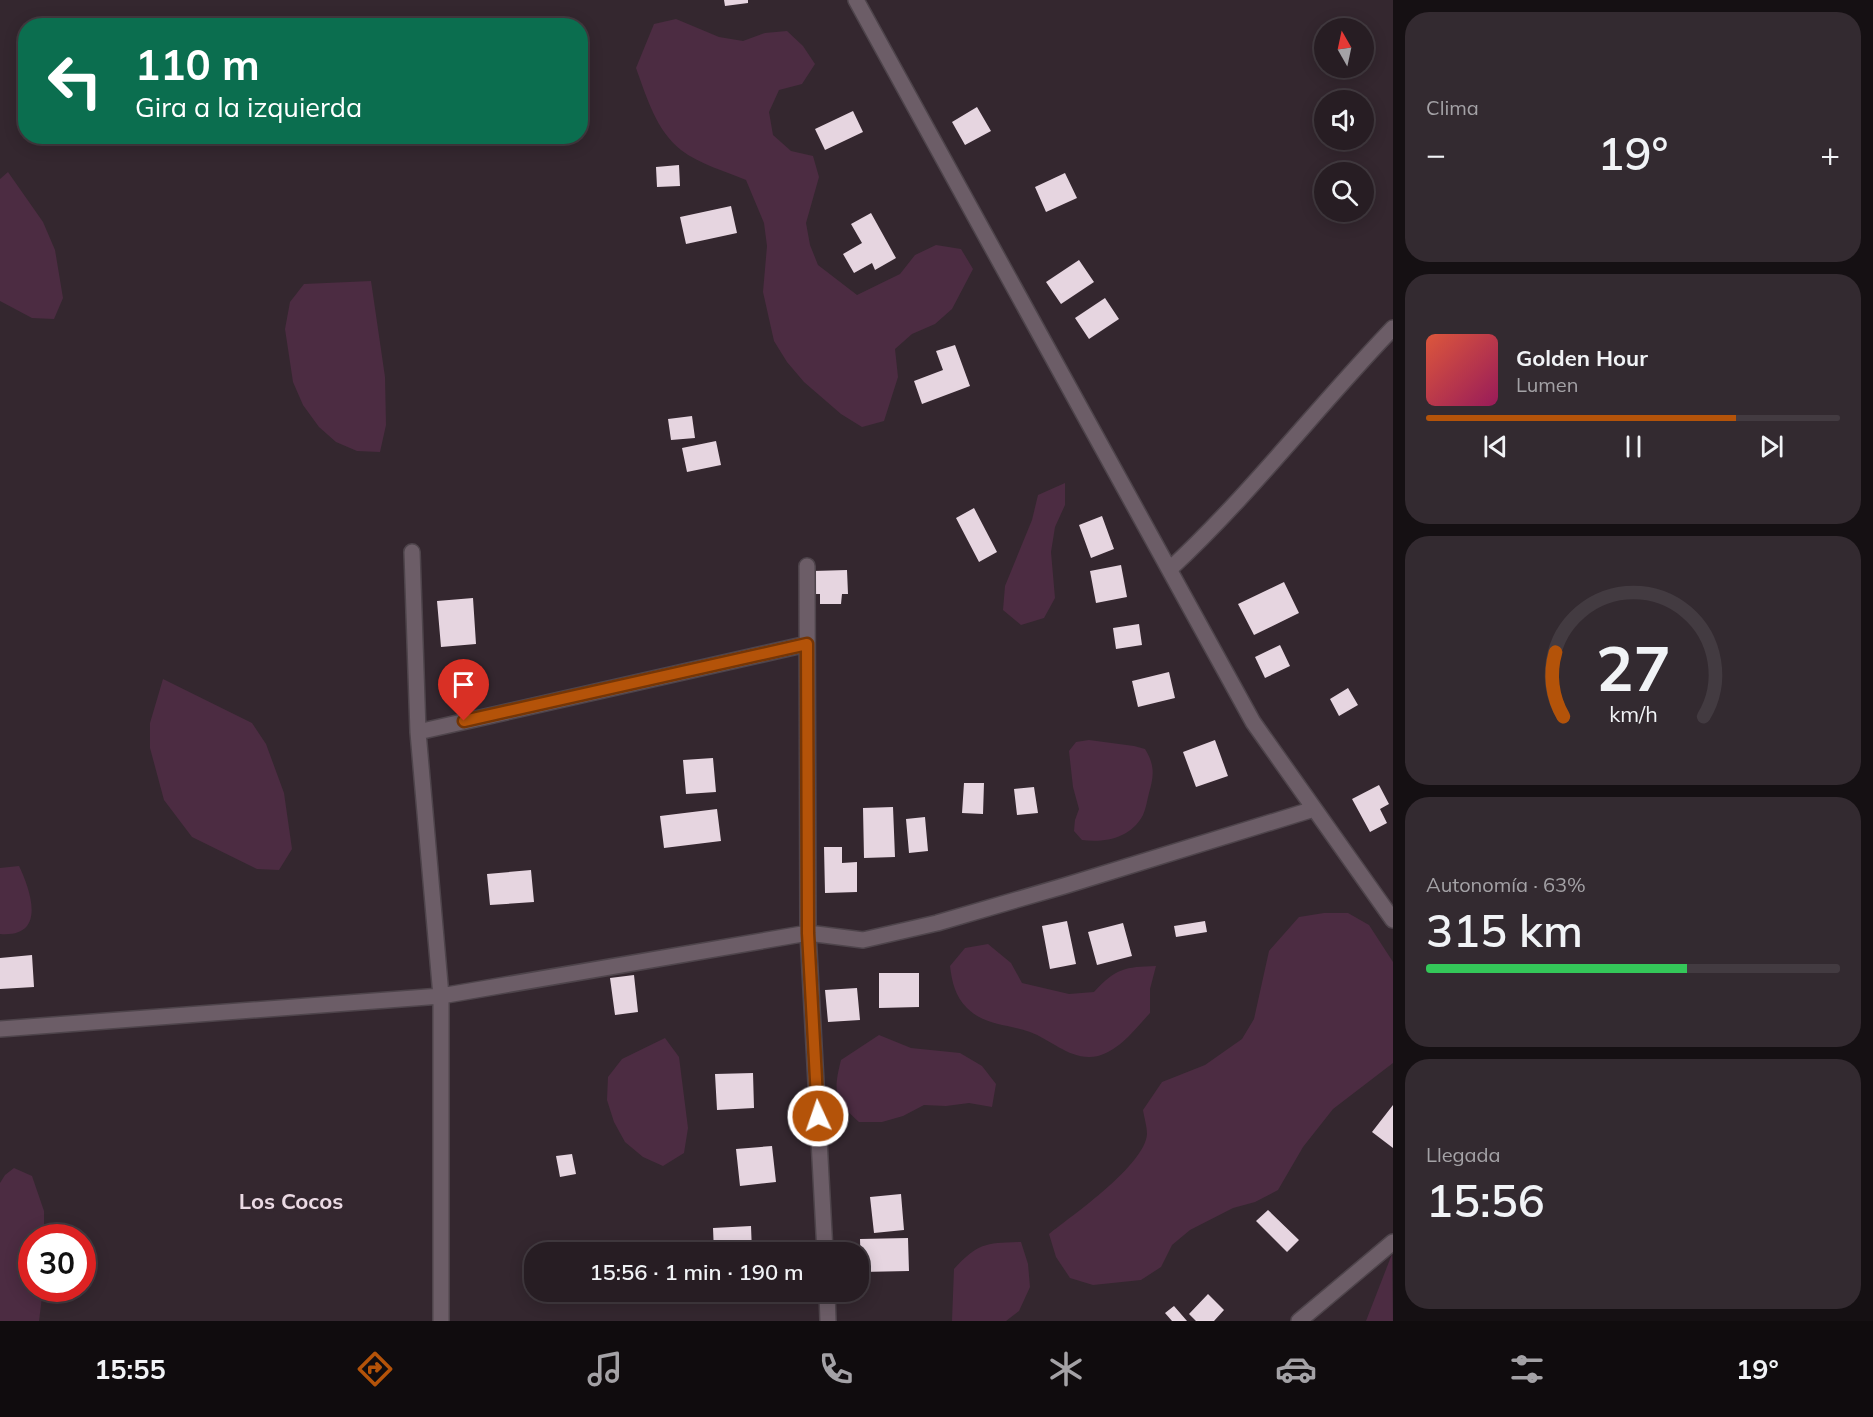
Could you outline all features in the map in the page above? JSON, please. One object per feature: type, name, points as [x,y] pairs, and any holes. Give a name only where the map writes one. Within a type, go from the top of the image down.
[{"type":"street","points":[[856,0],[1253,723],[1393,920]]},
{"type":"street","points":[[1170,569],[1202,539],[1350,372],[1393,328]]},
{"type":"street","points":[[412,552],[418,732],[441,996],[441,1321]]},
{"type":"street","points":[[807,566],[808,933],[824,1242]]},
{"type":"street","points":[[418,732],[807,644]]},
{"type":"street","points":[[0,1029],[441,996],[808,933],[863,940],[938,923],[1076,883],[1314,809]]},
{"type":"street","points":[[1299,1321],[1393,1242]]},
{"type":"street","points":[[827,1302],[828,1321]]},
{"type":"shaded area","points":[[676,19],[719,37],[743,41],[765,33],[787,31],[803,46],[815,64],[802,84],[779,90],[769,112],[773,135],[791,151],[813,156],[819,177],[806,223],[810,245],[818,265],[857,295],[900,274],[915,255],[936,245],[961,249],[973,269],[952,309],[935,324],[912,334],[895,349],[898,377],[884,421],[862,427],[841,414],[804,382],[787,362],[774,341],[763,292],[767,246],[764,223],[746,180],[704,163],[681,150],[665,133],[653,113],[636,68],[654,24]]},
{"type":"shaded area","points":[[8,172],[43,222],[55,250],[63,298],[54,319],[32,318],[0,301],[0,179]]},
{"type":"shaded area","points":[[371,281],[385,377],[386,425],[380,452],[357,451],[336,442],[319,427],[303,405],[293,382],[285,329],[290,302],[304,284]]},
{"type":"shaded area","points":[[1065,483],[1065,505],[1055,527],[1051,552],[1055,598],[1044,618],[1021,625],[1003,610],[1005,586],[1032,520],[1038,495]]},
{"type":"shaded area","points":[[163,679],[252,723],[266,744],[284,793],[292,849],[279,870],[257,869],[192,837],[164,800],[150,748],[150,723]]},
{"type":"shaded area","points":[[1089,740],[1145,749],[1153,771],[1146,807],[1138,823],[1124,834],[1100,841],[1082,840],[1074,831],[1079,809],[1073,787],[1069,751],[1076,742]]},
{"type":"shaded area","points":[[19,866],[31,900],[30,921],[24,929],[15,933],[0,934],[0,868]]},
{"type":"shaded area","points":[[1324,913],[1348,913],[1369,925],[1393,962],[1393,1063],[1333,1109],[1303,1147],[1278,1190],[1255,1202],[1233,1208],[1190,1230],[1172,1245],[1161,1267],[1141,1280],[1093,1285],[1070,1278],[1056,1257],[1049,1234],[1090,1202],[1134,1160],[1147,1134],[1143,1110],[1162,1082],[1205,1065],[1242,1039],[1254,1019],[1269,951],[1299,917]]},
{"type":"shaded area","points":[[988,944],[1011,963],[1022,983],[1069,994],[1094,992],[1115,973],[1122,970],[1156,966],[1150,989],[1150,1013],[1127,1038],[1113,1049],[1098,1056],[1089,1057],[1071,1053],[1022,1029],[981,1018],[967,1008],[957,994],[950,966],[965,948]]},
{"type":"shaded area","points":[[879,1035],[911,1048],[960,1053],[982,1066],[996,1084],[992,1107],[969,1103],[946,1106],[924,1105],[903,1116],[882,1122],[859,1122],[840,1101],[837,1088],[838,1071],[841,1060]]},
{"type":"shaded area","points":[[665,1038],[679,1057],[688,1128],[684,1153],[663,1166],[643,1157],[625,1142],[614,1122],[607,1100],[608,1077],[622,1059]]},
{"type":"shaded area","points":[[14,1168],[32,1176],[44,1211],[44,1224],[18,1224],[18,1302],[41,1302],[39,1321],[0,1321],[0,1183],[5,1175]]},
{"type":"shaded area","points":[[1021,1242],[1028,1264],[1030,1287],[1019,1311],[1006,1321],[952,1321],[954,1269],[970,1254],[983,1246]]},
{"type":"shaded area","points":[[1392,1254],[1393,1321],[1366,1321]]},
{"type":"building","points":[[724,0],[748,0],[748,3],[725,6]]},
{"type":"building","points":[[977,107],[991,131],[965,145],[952,122]]},
{"type":"building","points":[[853,111],[863,132],[825,150],[815,129]]},
{"type":"building","points":[[679,165],[680,186],[657,187],[656,167]]},
{"type":"building","points":[[1065,173],[1077,198],[1046,212],[1035,187]]},
{"type":"building","points":[[731,206],[737,233],[686,244],[680,217]]},
{"type":"building","points":[[871,213],[896,258],[875,270],[872,263],[854,273],[843,254],[862,243],[851,224]]},
{"type":"building","points":[[1079,260],[1094,282],[1061,304],[1046,282]]},
{"type":"building","points":[[1105,298],[1119,319],[1089,339],[1075,318]]},
{"type":"building","points":[[955,345],[970,386],[922,404],[914,381],[943,370],[936,351]]},
{"type":"building","points":[[692,416],[695,438],[671,440],[668,419]]},
{"type":"building","points":[[716,441],[721,465],[687,472],[682,448]]},
{"type":"building","points":[[974,508],[997,552],[979,562],[956,518]]},
{"type":"building","points":[[1102,516],[1114,549],[1091,558],[1079,525]]},
{"type":"building","points":[[1121,565],[1127,597],[1096,603],[1090,571]]},
{"type":"building","points":[[847,570],[848,594],[842,594],[841,604],[820,604],[820,594],[814,594],[813,571]]},
{"type":"building","points":[[1284,582],[1299,613],[1254,635],[1238,604]]},
{"type":"building","points":[[473,598],[476,644],[441,647],[437,601]]},
{"type":"building","points":[[1139,624],[1142,645],[1116,649],[1113,628]]},
{"type":"building","points":[[1280,645],[1290,666],[1265,678],[1255,657]]},
{"type":"building","points":[[1169,672],[1175,698],[1138,707],[1132,681]]},
{"type":"building","points":[[1348,688],[1358,705],[1339,716],[1330,699]]},
{"type":"building","points":[[1215,740],[1228,776],[1196,787],[1183,752]]},
{"type":"building","points":[[713,758],[716,792],[686,794],[683,760]]},
{"type":"building","points":[[964,783],[984,783],[983,814],[962,813]]},
{"type":"building","points":[[1379,785],[1389,804],[1380,809],[1387,823],[1370,832],[1352,799]]},
{"type":"building","points":[[1034,787],[1038,813],[1017,815],[1014,789]]},
{"type":"building","points":[[893,807],[895,857],[864,858],[863,808]]},
{"type":"building","points":[[717,809],[721,841],[664,848],[660,816]]},
{"type":"building","points":[[925,817],[928,851],[909,853],[906,819]]},
{"type":"building","points":[[824,847],[842,847],[842,863],[857,862],[857,892],[825,893]]},
{"type":"building","points":[[531,870],[534,902],[490,905],[487,874]]},
{"type":"building","points":[[1067,921],[1076,964],[1050,969],[1042,926]]},
{"type":"building","points":[[1205,921],[1207,932],[1176,937],[1174,926]]},
{"type":"building","points":[[1123,923],[1132,956],[1097,965],[1088,932]]},
{"type":"building","points":[[32,955],[34,987],[0,989],[0,958]]},
{"type":"building","points":[[879,973],[919,973],[919,1007],[879,1008]]},
{"type":"building","points":[[634,975],[638,1012],[615,1015],[610,978]]},
{"type":"building","points":[[857,988],[860,1020],[828,1022],[825,990]]},
{"type":"building","points":[[753,1073],[754,1108],[717,1110],[715,1074]]},
{"type":"building","points":[[1393,1105],[1393,1148],[1372,1132]]},
{"type":"building","points":[[772,1146],[776,1182],[740,1186],[736,1149]]},
{"type":"building","points":[[572,1154],[576,1174],[560,1177],[556,1156]]},
{"type":"building","points":[[901,1194],[904,1230],[874,1233],[870,1197]]},
{"type":"building","points":[[1268,1210],[1299,1240],[1287,1252],[1256,1221]]},
{"type":"building","points":[[751,1226],[752,1242],[714,1242],[713,1228]]},
{"type":"building","points":[[908,1238],[909,1271],[869,1272],[869,1242],[860,1242],[860,1239]]},
{"type":"building","points":[[1208,1294],[1224,1310],[1214,1321],[1196,1321],[1189,1314]]},
{"type":"building","points":[[1174,1306],[1187,1321],[1172,1321],[1165,1313]]},
{"type":"district","name":"Los Cocos","points":[[291,1201]]},
{"type":"route","points":[[464,721],[807,644],[808,933],[818,1116]]}]
